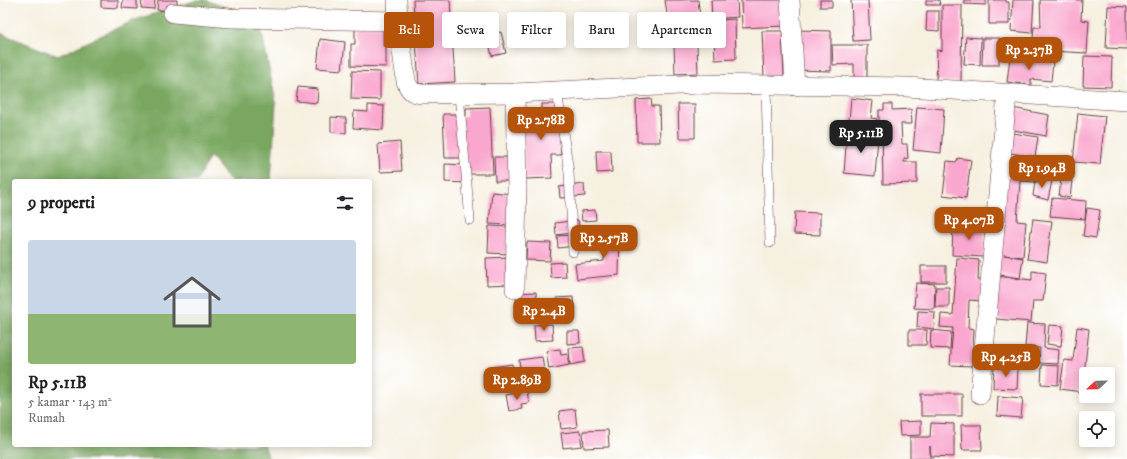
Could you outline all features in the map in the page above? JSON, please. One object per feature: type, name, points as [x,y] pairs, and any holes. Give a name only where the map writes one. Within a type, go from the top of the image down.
[{"type":"street","points":[[397,0],[398,12]]},
{"type":"street","points":[[790,0],[794,86]]},
{"type":"street","points":[[173,13],[230,18],[384,21]]},
{"type":"street","points":[[402,48],[406,81],[409,89],[414,93],[422,94],[515,93],[700,84],[906,87],[1127,101]]},
{"type":"street","points":[[515,93],[517,188],[515,289]]},
{"type":"street","points":[[980,394],[1007,94]]},
{"type":"lane","points":[[766,85],[770,243]]},
{"type":"lane","points":[[557,91],[569,172],[573,252]]},
{"type":"lane","points":[[459,94],[470,220]]},
{"type":"green space","points":[[197,0],[205,0],[259,19],[276,103],[271,179],[229,179],[210,156],[198,179],[12,179],[12,447],[265,447],[269,459],[0,459],[0,33],[58,56],[132,21]]},
{"type":"building","points":[[101,0],[118,0],[118,8],[101,7]]},
{"type":"building","points":[[123,0],[137,0],[137,9],[122,8]]},
{"type":"building","points":[[142,0],[155,0],[154,9],[141,8]]},
{"type":"building","points":[[158,0],[177,0],[177,11],[157,10]]},
{"type":"building","points":[[413,0],[450,0],[451,12],[442,12],[442,48],[453,48],[455,82],[419,84],[416,48],[434,48],[434,12],[414,12]]},
{"type":"building","points":[[665,0],[698,0],[699,12],[667,12]]},
{"type":"building","points":[[711,0],[737,0],[738,17],[726,18],[726,12],[712,12]]},
{"type":"building","points":[[741,0],[782,0],[784,26],[742,28]]},
{"type":"building","points":[[820,0],[832,0],[832,7],[820,7]]},
{"type":"building","points":[[851,0],[868,0],[870,40],[853,41]]},
{"type":"building","points":[[926,0],[939,0],[940,5],[926,5]]},
{"type":"building","points":[[964,0],[986,0],[986,5],[964,4]]},
{"type":"building","points":[[989,0],[1006,0],[1006,2],[1009,2],[1009,24],[989,24]]},
{"type":"building","points":[[1013,0],[1034,0],[1032,33],[1011,31]]},
{"type":"building","points":[[1040,0],[1082,0],[1081,20],[1089,21],[1087,53],[1032,50],[1034,27],[1041,27]]},
{"type":"building","points":[[942,5],[962,5],[961,82],[936,81],[937,50],[942,51]]},
{"type":"building","points":[[1108,6],[1127,7],[1127,49],[1106,48]]},
{"type":"building","points":[[927,11],[939,11],[939,31],[926,30]]},
{"type":"building","points":[[735,19],[736,59],[715,60],[715,48],[726,48],[726,20]]},
{"type":"building","points":[[355,27],[383,27],[383,46],[386,48],[386,67],[351,66],[351,44],[355,44]]},
{"type":"building","points":[[796,30],[831,31],[831,71],[795,70]]},
{"type":"building","points":[[762,31],[782,31],[784,76],[764,78]]},
{"type":"building","points":[[499,32],[501,32],[506,53],[492,56],[490,48],[499,48]]},
{"type":"building","points":[[966,37],[981,38],[980,65],[964,64]]},
{"type":"building","points":[[983,38],[1000,38],[999,65],[982,65]]},
{"type":"building","points":[[320,39],[345,42],[342,70],[317,68]]},
{"type":"building","points":[[832,45],[867,45],[867,78],[854,78],[854,64],[833,65]]},
{"type":"building","points":[[674,48],[697,48],[698,73],[675,74]]},
{"type":"building","points":[[1084,56],[1112,57],[1111,87],[1083,86]]},
{"type":"building","points":[[1010,57],[1053,62],[1051,81],[1031,79],[1031,85],[1007,82]]},
{"type":"building","points":[[352,71],[380,72],[380,100],[351,99]]},
{"type":"building","points":[[298,87],[318,89],[317,103],[296,101]]},
{"type":"building","points":[[851,98],[873,101],[871,118],[877,119],[875,135],[848,132]]},
{"type":"building","points":[[651,99],[652,106],[659,106],[660,142],[637,142],[636,100]]},
{"type":"building","points":[[542,104],[559,104],[561,155],[551,155],[552,178],[525,179],[522,113],[542,112]]},
{"type":"building","points":[[678,104],[695,104],[695,138],[679,138]]},
{"type":"building","points":[[884,104],[892,104],[892,110],[911,109],[912,124],[901,124],[902,144],[907,144],[908,158],[904,159],[904,162],[917,162],[917,183],[883,184],[882,125],[879,124],[879,110],[884,110]]},
{"type":"building","points":[[368,105],[384,106],[383,130],[353,128],[354,111],[368,112]]},
{"type":"building","points":[[490,107],[493,174],[466,174],[465,183],[445,182],[445,164],[466,165],[462,158],[445,158],[443,114],[456,114],[456,117],[466,116],[466,108]]},
{"type":"building","points":[[917,107],[944,109],[941,153],[913,150]]},
{"type":"building","points":[[1012,108],[1049,115],[1046,136],[1008,129]]},
{"type":"building","points":[[1078,113],[1105,116],[1100,164],[1073,162]]},
{"type":"building","points":[[331,117],[346,118],[346,133],[331,132]]},
{"type":"building","points":[[847,133],[878,136],[875,176],[844,173]]},
{"type":"building","points":[[1013,133],[1038,137],[1035,157],[1010,153]]},
{"type":"building","points":[[400,142],[402,171],[380,172],[378,144]]},
{"type":"building","points":[[596,151],[611,151],[612,172],[597,173]]},
{"type":"building","points":[[494,157],[515,157],[515,181],[495,181]]},
{"type":"building","points":[[958,158],[971,160],[966,198],[943,195],[947,161],[956,162]]},
{"type":"building","points":[[1011,160],[1037,163],[1035,182],[1020,181],[1017,221],[1026,222],[1023,257],[1004,255],[1023,258],[1020,278],[999,275],[1001,175],[1010,176]]},
{"type":"building","points":[[1052,180],[1048,200],[1033,196],[1035,182]]},
{"type":"building","points":[[1061,180],[1072,181],[1070,198],[1059,196]]},
{"type":"building","points":[[584,184],[585,196],[560,198],[559,187]]},
{"type":"building","points":[[492,192],[513,194],[510,225],[489,224]]},
{"type":"building","points":[[1052,198],[1086,201],[1085,219],[1050,216]]},
{"type":"building","points":[[1087,208],[1100,210],[1096,238],[1083,236]]},
{"type":"building","points":[[595,210],[596,220],[582,221],[581,211]]},
{"type":"building","points":[[795,212],[820,213],[820,235],[794,234]]},
{"type":"building","points":[[1033,219],[1052,221],[1047,262],[1027,259]]},
{"type":"building","points":[[578,220],[580,232],[556,235],[555,223]]},
{"type":"building","points":[[489,226],[510,227],[509,254],[488,253]]},
{"type":"building","points":[[953,226],[985,227],[984,257],[952,255]]},
{"type":"building","points":[[604,229],[620,229],[619,275],[577,279],[575,264],[604,261]]},
{"type":"building","points":[[573,235],[574,246],[558,248],[557,236]]},
{"type":"building","points":[[527,242],[551,243],[550,261],[526,260]]},
{"type":"building","points":[[510,257],[511,284],[487,285],[486,258]]},
{"type":"building","points":[[957,258],[979,260],[978,280],[984,280],[982,301],[969,300],[968,328],[974,329],[972,366],[950,365],[953,328],[940,327],[941,314],[953,315]]},
{"type":"building","points":[[565,262],[566,277],[551,278],[550,263]]},
{"type":"building","points":[[921,266],[946,266],[946,282],[921,282]]},
{"type":"building","points":[[1032,271],[1046,273],[1043,301],[1033,301],[1031,322],[996,319],[995,276],[1032,280]]},
{"type":"building","points":[[916,283],[935,284],[934,309],[914,308]]},
{"type":"building","points":[[936,287],[949,287],[949,307],[935,307]]},
{"type":"building","points":[[536,292],[538,319],[517,320],[516,293]]},
{"type":"building","points":[[573,297],[574,314],[558,316],[556,298]]},
{"type":"building","points":[[918,311],[935,312],[934,329],[917,327]]},
{"type":"building","points":[[1027,323],[1045,324],[1044,348],[1059,350],[1058,364],[1039,363],[1040,348],[1025,347]]},
{"type":"building","points":[[552,324],[553,340],[535,341],[534,325]]},
{"type":"building","points":[[1049,325],[1063,326],[1061,346],[1047,344]]},
{"type":"building","points":[[1077,327],[1089,329],[1085,367],[1079,367],[1079,392],[1060,389],[1064,360],[1073,361]]},
{"type":"building","points":[[909,330],[927,330],[926,345],[909,345]]},
{"type":"building","points":[[931,330],[951,332],[950,349],[930,348]]},
{"type":"building","points":[[567,331],[579,331],[580,343],[567,344]]},
{"type":"building","points":[[583,347],[585,362],[570,365],[569,348]]},
{"type":"building","points":[[560,349],[561,355],[567,354],[569,365],[549,369],[546,351]]},
{"type":"building","points":[[542,357],[544,370],[521,374],[519,360]]},
{"type":"building","points":[[512,364],[514,378],[496,381],[493,367]]},
{"type":"building","points":[[1042,365],[1059,366],[1058,385],[1041,384]]},
{"type":"building","points":[[994,367],[1018,368],[1017,389],[993,388]]},
{"type":"building","points":[[527,391],[529,403],[521,404],[522,409],[509,411],[506,395]]},
{"type":"building","points":[[921,394],[962,394],[962,416],[921,416]]},
{"type":"building","points":[[998,396],[1023,398],[1021,418],[997,416]]},
{"type":"building","points":[[575,409],[577,427],[561,429],[559,411]]},
{"type":"building","points":[[921,421],[921,435],[900,436],[899,422]]},
{"type":"building","points":[[931,423],[954,424],[954,457],[931,456],[930,446],[930,459],[910,458],[910,437],[930,437]]},
{"type":"building","points":[[961,425],[981,425],[982,450],[962,450]]},
{"type":"building","points":[[608,430],[609,447],[584,448],[583,431]]},
{"type":"building","points":[[580,431],[582,446],[563,448],[561,433]]}]
